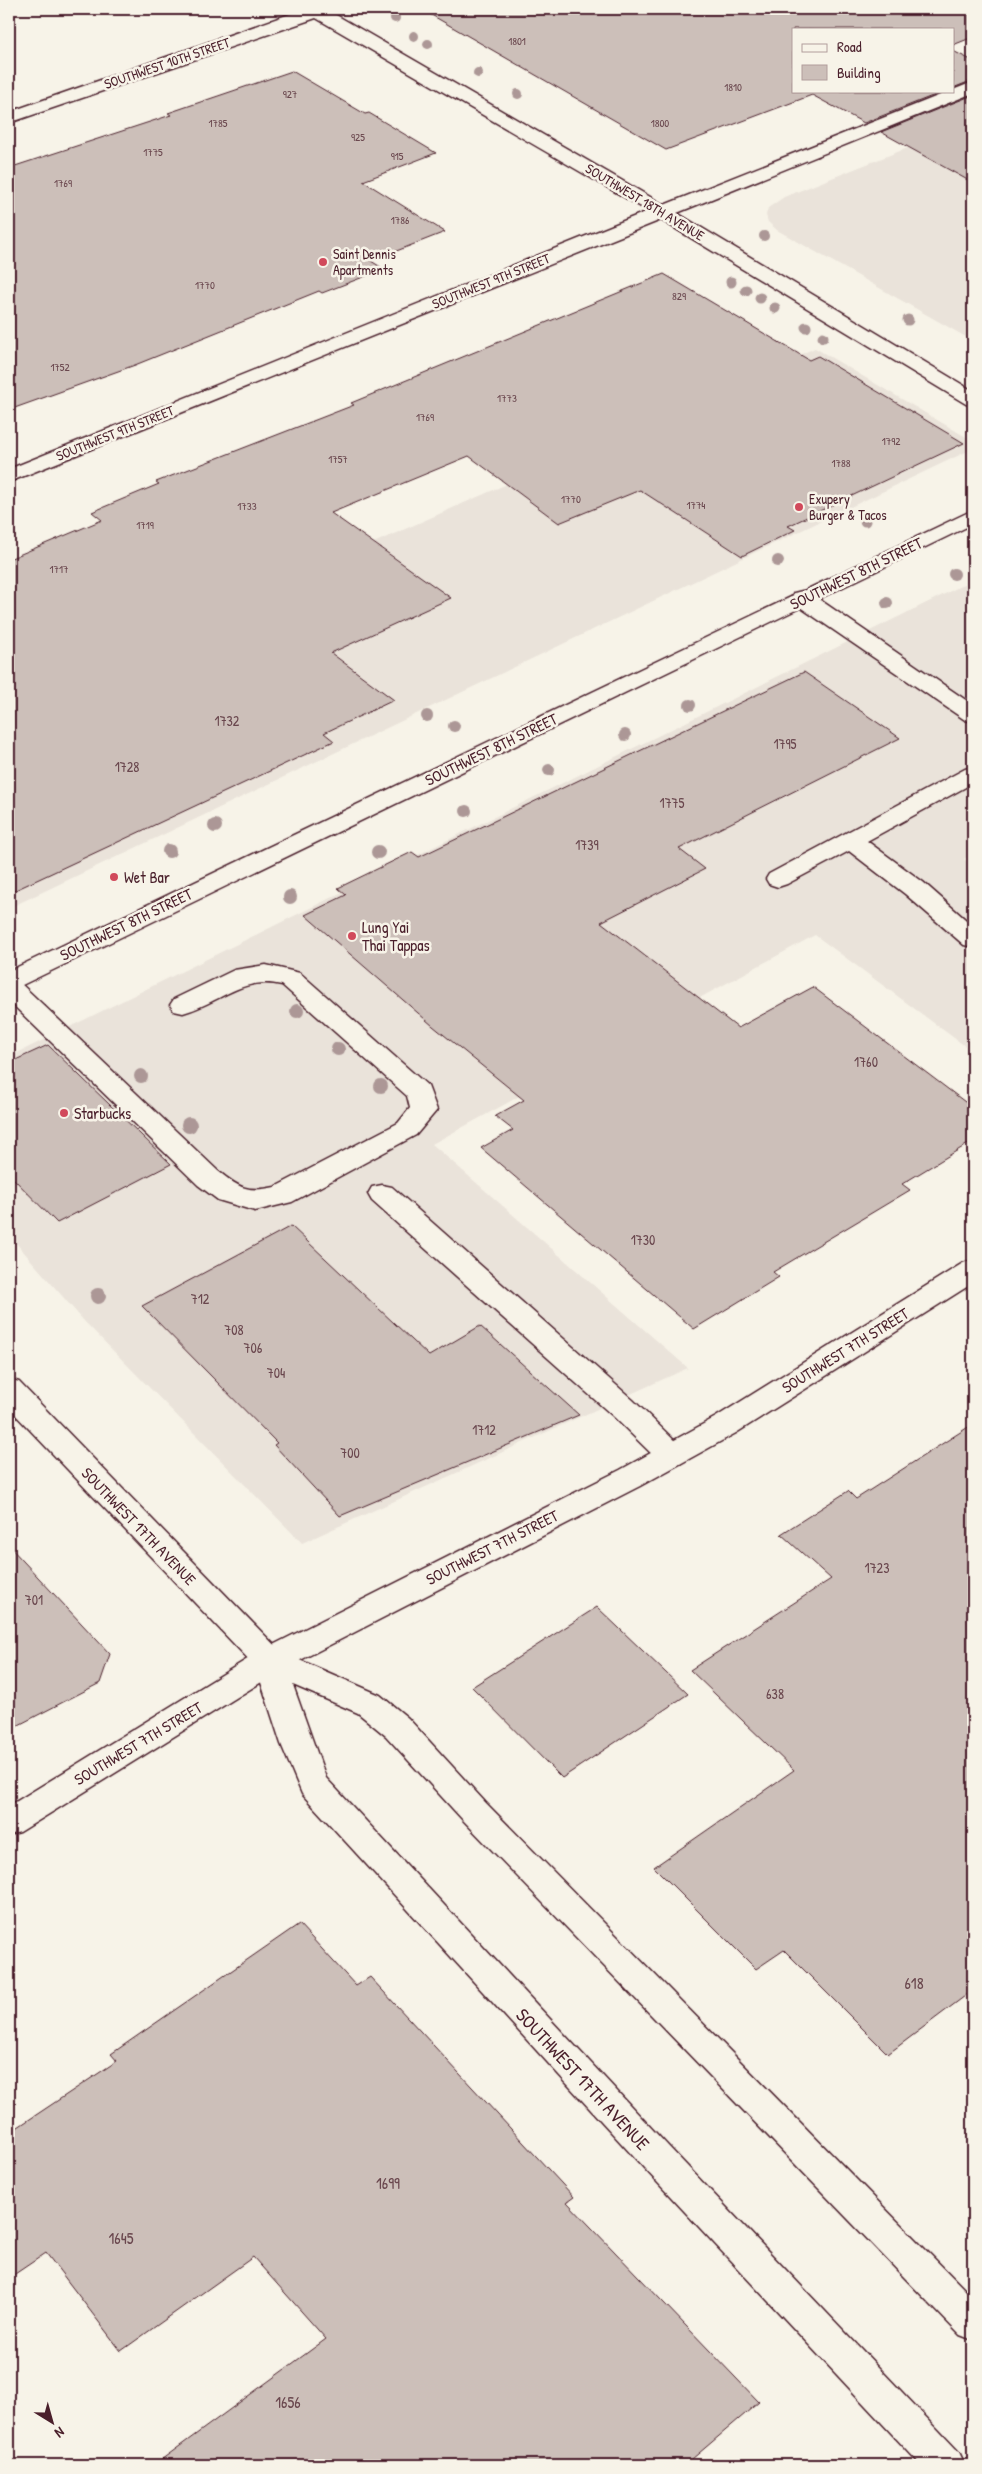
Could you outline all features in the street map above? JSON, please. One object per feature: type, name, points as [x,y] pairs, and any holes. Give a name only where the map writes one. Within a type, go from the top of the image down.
[{"type":"main road","name":"SOUTHWEST 10TH STREET","points":[[9,118],[319,10]]},
{"type":"main road","name":"SOUTHWEST 18TH AVENUE","points":[[319,10],[596,172],[973,400]]},
{"type":"main road","name":"SOUTHWEST 9TH STREET","points":[[9,476],[973,87]]},
{"type":"main road","name":"SOUTHWEST 8TH STREET","points":[[9,981],[973,516]]},
{"type":"main road","points":[[802,598],[973,715]]},
{"type":"main road","points":[[778,879],[973,774]]},
{"type":"main road","points":[[850,840],[914,888],[973,939]]},
{"type":"main road","points":[[9,987],[193,1164],[228,1193],[255,1201],[282,1195],[406,1130],[424,1110],[419,1092],[291,979],[266,973],[244,976],[183,1005]]},
{"type":"main road","points":[[382,1194],[623,1408],[670,1455]]},
{"type":"main road","name":"SOUTHWEST 7TH STREET","points":[[9,1822],[270,1661],[726,1425],[973,1270]]},
{"type":"main road","name":"SOUTHWEST 17TH AVENUE","points":[[9,1390],[270,1661],[369,1704],[397,1727],[495,1832],[973,2323]]},
{"type":"main road","name":"SOUTHWEST 17TH AVENUE","points":[[270,1661],[297,1744],[313,1785],[656,2158],[946,2465]]},
{"type":"shaded area","points":[[973,122],[973,341],[777,230],[768,222],[766,215],[768,208],[784,197]]},
{"type":"shaded area","points":[[815,348],[966,437],[971,444],[968,451],[9,908],[9,704]]},
{"type":"shaded area","points":[[973,580],[973,854],[964,859],[973,866],[973,1052],[815,935],[432,1144],[688,1368],[302,1543],[84,1321],[9,1235],[9,1057]]},
{"type":"building","points":[[421,9],[973,9],[973,37],[954,45],[954,28],[792,28],[792,92],[942,92],[864,123],[812,95],[666,150]]},
{"type":"building","points":[[954,52],[973,61],[973,80],[954,88]]},
{"type":"building","points":[[292,71],[365,114],[369,113],[436,153],[363,181],[445,232],[371,261],[384,269],[322,293],[319,291],[135,365],[9,410],[9,168],[171,115],[168,113]]},
{"type":"building","points":[[973,95],[973,183],[881,132]]},
{"type":"building","points":[[664,274],[809,360],[818,356],[964,443],[788,526],[795,530],[742,556],[640,490],[559,523],[469,456],[331,513],[451,598],[331,653],[394,700],[324,733],[334,741],[9,893],[9,559],[102,520],[92,512],[159,484],[156,482],[354,405],[351,403]]},
{"type":"building","points":[[804,672],[900,738],[679,849],[705,869],[601,922],[738,1028],[813,987],[973,1108],[973,1141],[902,1184],[910,1190],[773,1272],[779,1277],[694,1329],[481,1148],[513,1130],[495,1116],[524,1100],[433,1026],[305,915],[346,895],[338,888],[412,852],[419,857]]},
{"type":"building","name":"Starbucks","points":[[48,1045],[171,1164],[57,1223],[9,1174],[9,1063]]},
{"type":"building","points":[[291,1226],[429,1356],[480,1326],[579,1415],[340,1516],[274,1445],[277,1443],[142,1306]]},
{"type":"building","points":[[973,1424],[973,1990],[888,2054],[784,1950],[756,1969],[654,1867],[794,1770],[690,1670],[831,1579],[781,1534],[848,1491],[856,1499]]},
{"type":"building","points":[[9,1546],[110,1654],[100,1683],[9,1730]]},
{"type":"building","points":[[597,1607],[688,1694],[562,1778],[472,1687]]},
{"type":"building","points":[[299,1924],[356,1986],[370,1977],[574,2197],[567,2202],[759,2402],[685,2465],[154,2465],[326,2339],[253,2257],[121,2351],[46,2253],[9,2278],[9,2133],[117,2061],[111,2054]]},
{"type":"place","name":"Saint Dennis Apartments","points":[[323,262]]},
{"type":"place","name":"Exupery Burger & Tacos","points":[[799,507]]},
{"type":"place","name":"Wet Bar","points":[[114,877]]},
{"type":"place","name":"Lung Yai Thai Tappas","points":[[352,936]]},
{"type":"place","name":"Starbucks","points":[[64,1113]]}]
